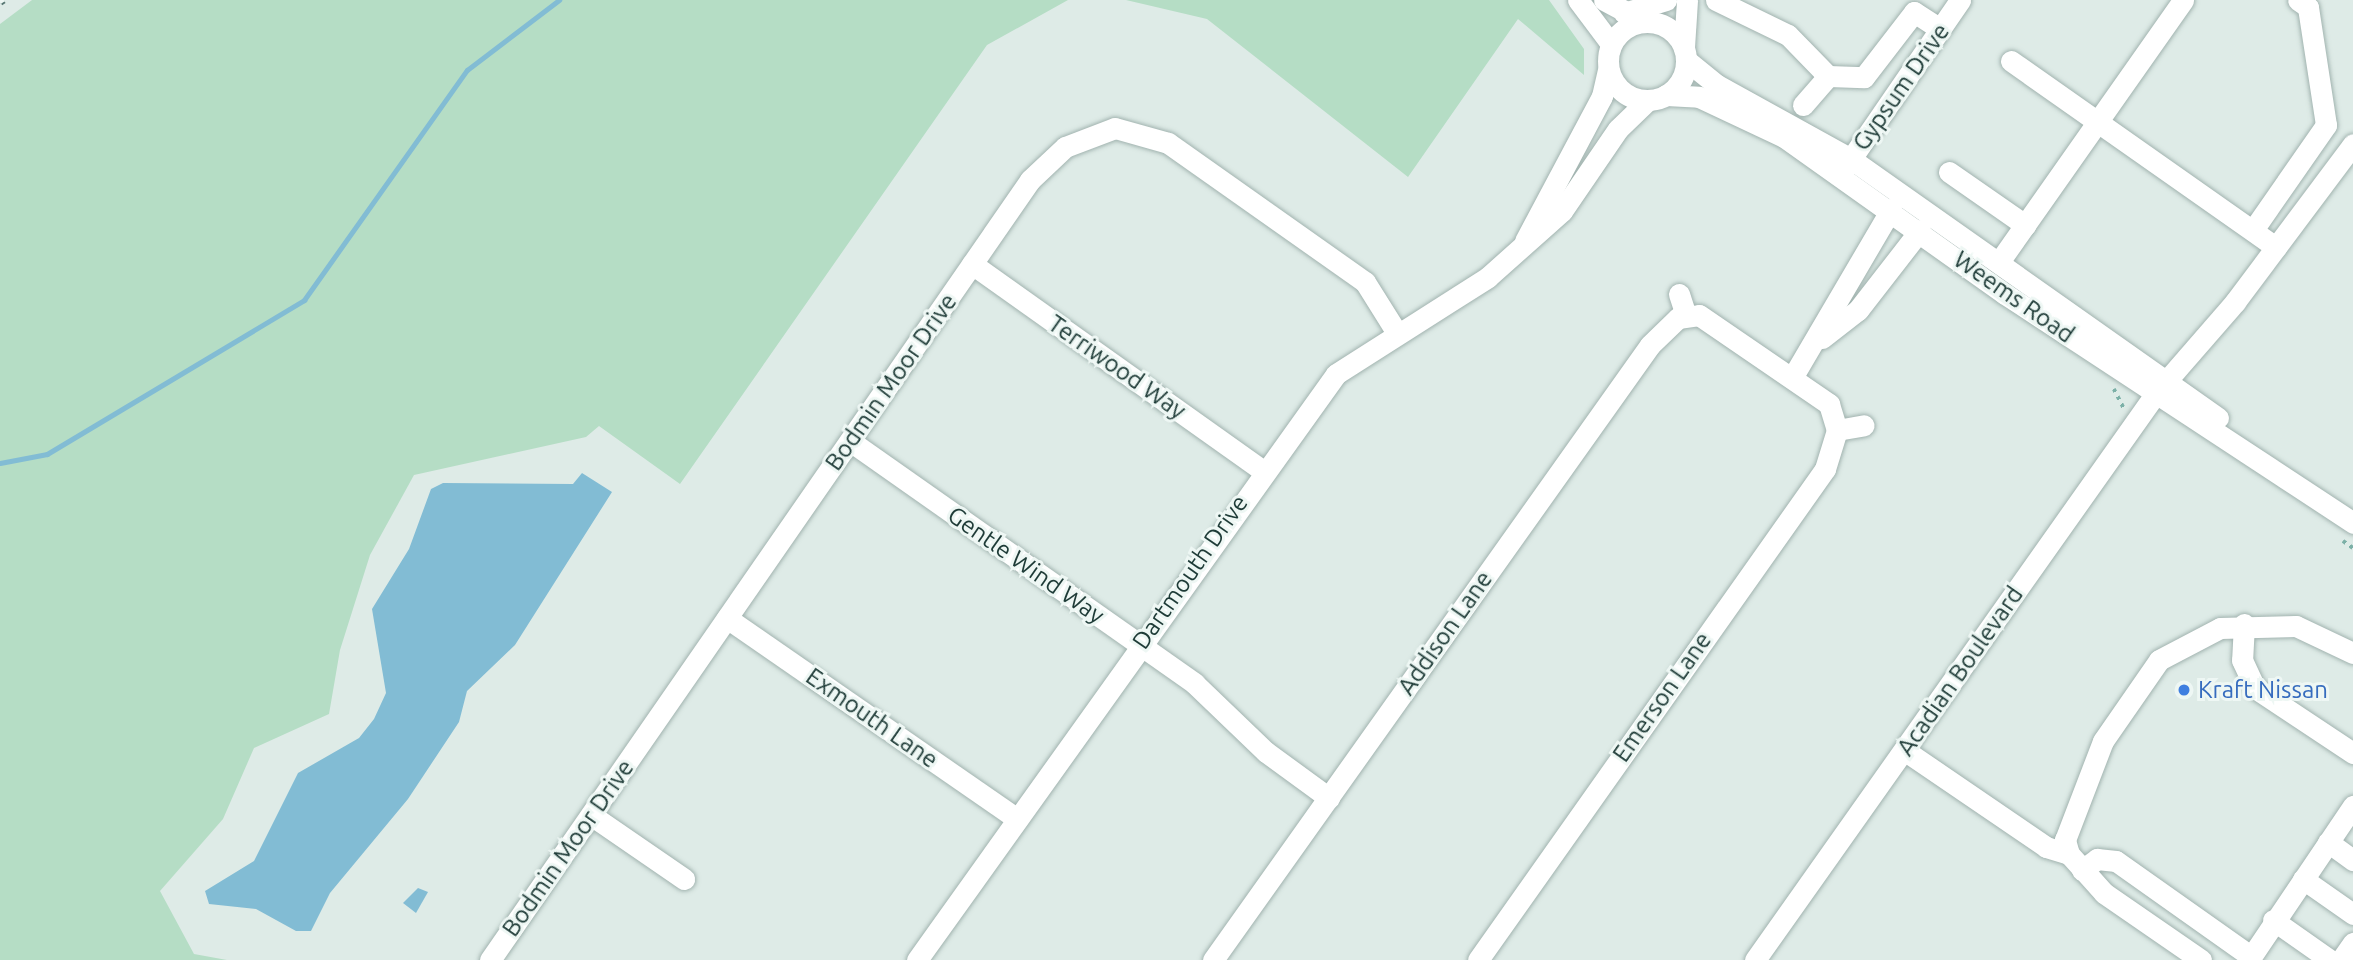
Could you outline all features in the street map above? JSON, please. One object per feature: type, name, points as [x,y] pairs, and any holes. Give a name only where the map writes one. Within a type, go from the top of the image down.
[{"type":"street","points":[[1577,0],[1611,44]]},
{"type":"street","points":[[1604,0],[1633,17],[1669,27],[1685,54]]},
{"type":"street","points":[[1666,0],[1633,17],[1611,44],[1608,71],[1623,93],[1656,98],[1680,83],[1685,54],[1687,0]]},
{"type":"street","points":[[1716,0],[1788,35],[1828,76],[1864,77],[1914,12],[1940,29]]},
{"type":"street","name":"Gypsum Drive","points":[[1846,166],[1960,0]]},
{"type":"street","points":[[1998,262],[2183,0]]},
{"type":"street","points":[[2253,230],[2326,125],[2308,7],[2298,0]]},
{"type":"street","name":"Weems Road","points":[[1685,54],[1717,85],[1998,262],[2161,387],[2353,523]]},
{"type":"street","points":[[2011,61],[2276,247]]},
{"type":"street","name":"Dartmouth Drive","points":[[1523,246],[1602,96],[1608,71]]},
{"type":"street","points":[[1803,105],[1828,76]]},
{"type":"street","name":"Weems Road","points":[[1656,98],[1699,97],[1846,166],[1891,209],[1920,230],[2353,510]]},
{"type":"street","name":"Dartmouth Drive","points":[[917,960],[1262,470],[1336,374],[1488,277],[1562,211],[1618,129],[1656,98]]},
{"type":"street","name":"Bodmin Moor Drive","points":[[490,960],[972,264],[1045,163],[1089,133],[1141,131],[1365,282],[1397,333]]},
{"type":"street","points":[[2316,139],[2348,150]]},
{"type":"street","name":"Acadian Boulevard","points":[[1755,960],[2161,387],[2276,247],[2348,150]]},
{"type":"street","points":[[1949,172],[2025,225]]},
{"type":"street","points":[[1792,378],[1820,339],[1838,290],[1891,209]]},
{"type":"street","points":[[1820,339],[1858,310],[1920,230]]},
{"type":"street","name":"Terriwood Way","points":[[972,264],[1262,470]]},
{"type":"street","points":[[1679,295],[1686,316],[1699,315],[1829,404],[1837,430],[1864,425]]},
{"type":"street","name":"Addison Lane","points":[[1213,960],[1650,345],[1686,316]]},
{"type":"street","name":"Emerson Lane","points":[[1478,960],[1825,469],[1837,430]]},
{"type":"street","name":"Gentle Wind Way","points":[[850,441],[1194,683],[1266,752],[1329,798]]},
{"type":"street","name":"Exmouth Lane","points":[[727,618],[1017,819]]},
{"type":"street","points":[[2075,862],[2064,840],[2103,741],[2159,660],[2195,638],[2244,624],[2296,626],[2353,653]]},
{"type":"street","points":[[2244,624],[2242,660],[2255,688],[2353,752]]},
{"type":"street","points":[[1904,750],[2046,847],[2075,862],[2201,960]]},
{"type":"street","points":[[2075,862],[2097,859],[2116,861],[2247,958],[2353,806]]},
{"type":"street","points":[[591,815],[684,879]]},
{"type":"street","points":[[2328,842],[2353,860]]},
{"type":"street","points":[[2302,879],[2353,914]]},
{"type":"street","points":[[2273,920],[2330,960]]},
{"type":"street","points":[[2341,960],[2353,943]]},
{"type":"green space","points":[[32,0],[1068,0],[987,45],[680,484],[599,426],[586,437],[414,475],[370,555],[340,650],[329,714],[254,748],[223,819],[160,891],[194,954],[227,960],[0,960],[0,24]]},
{"type":"green space","points":[[1126,0],[1549,0],[1584,49],[1584,75],[1518,19],[1408,177],[1207,19]]},
{"type":"water","points":[[582,473],[612,492],[515,645],[467,691],[459,722],[408,799],[330,893],[311,931],[296,931],[256,909],[209,904],[205,891],[254,861],[298,773],[359,738],[374,719],[386,693],[372,609],[409,549],[431,489],[443,483],[573,484]]},
{"type":"water","points":[[418,888],[428,892],[416,913],[403,903]]},
{"type":"waterway","points":[[0,463],[47,454],[304,300],[467,70],[559,0]]},
{"type":"place","name":"Kraft Nissan","points":[[2184,690]]}]
